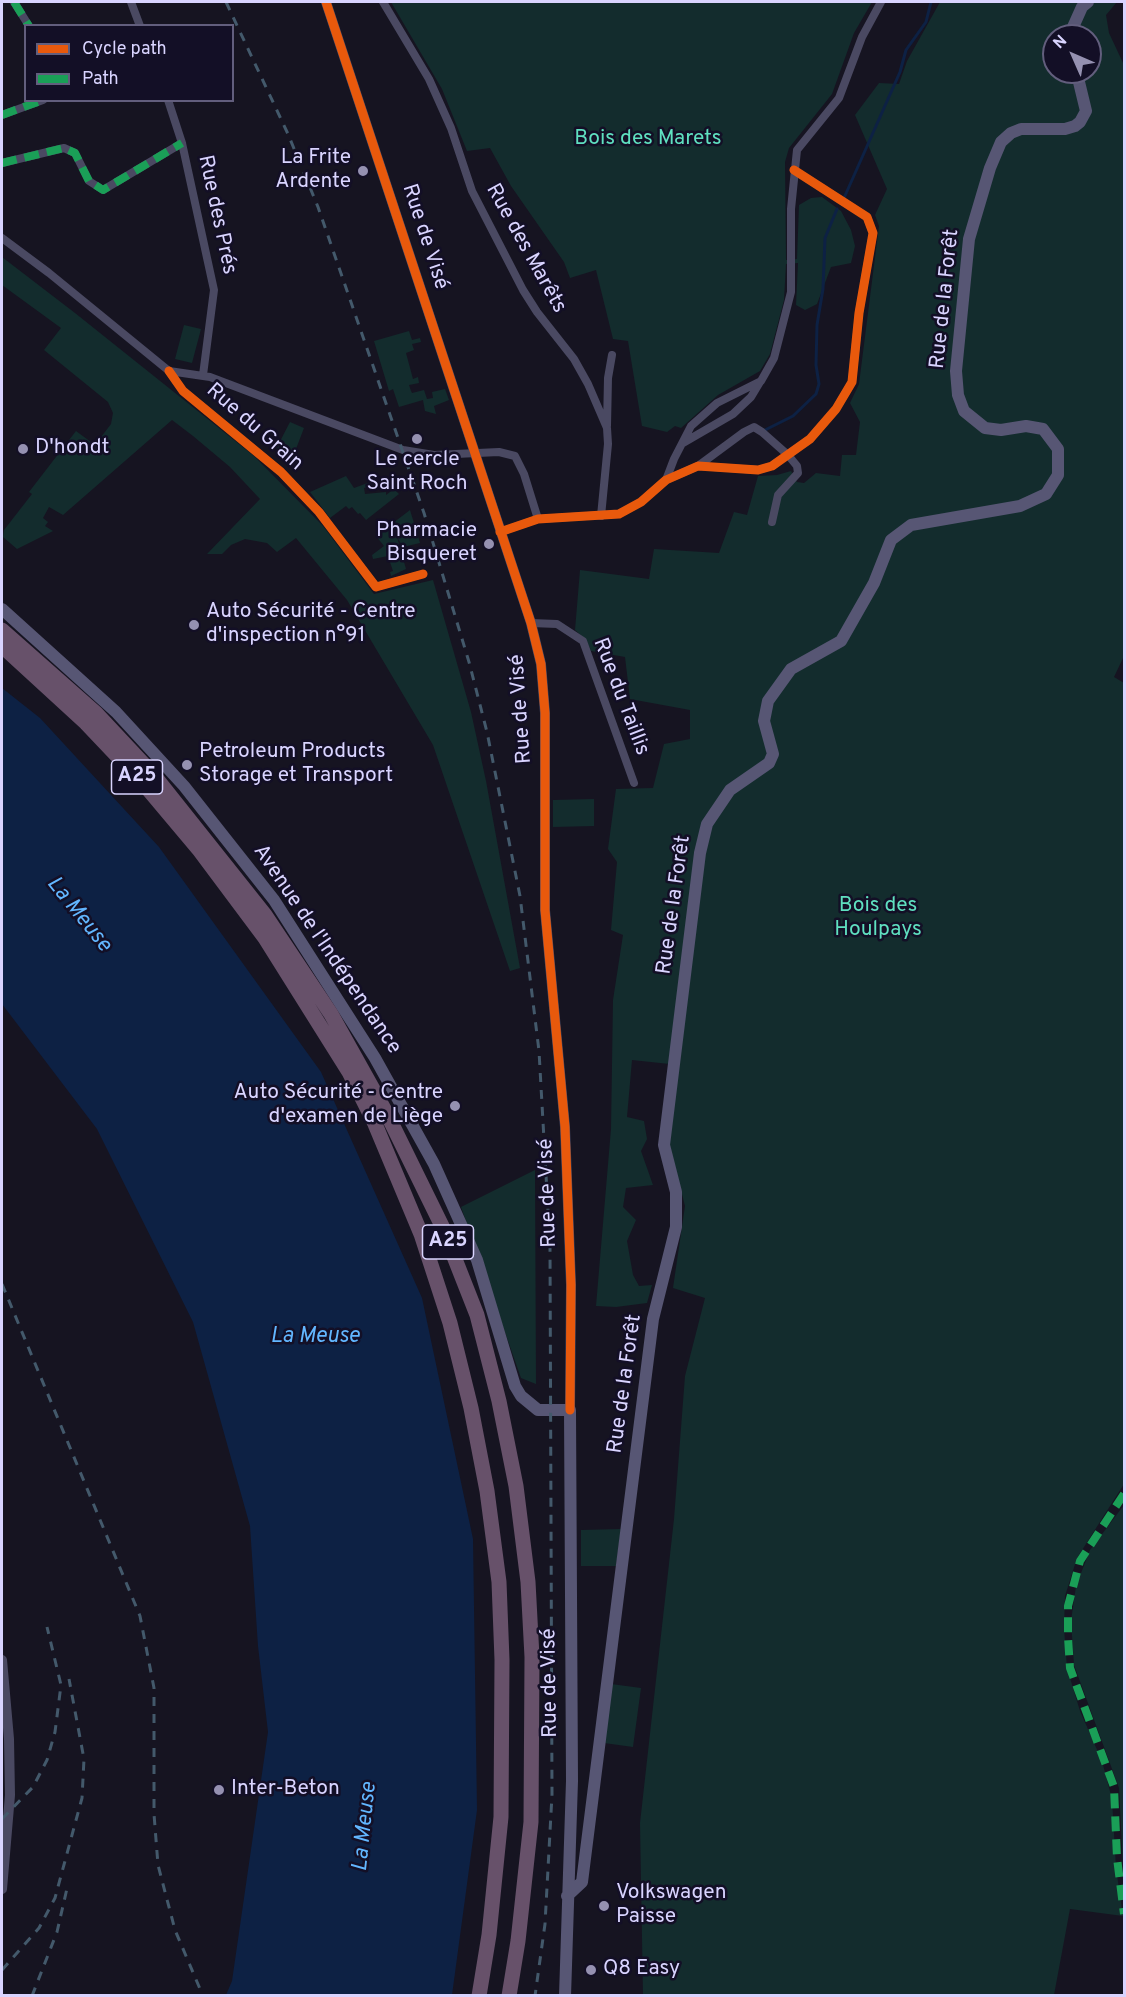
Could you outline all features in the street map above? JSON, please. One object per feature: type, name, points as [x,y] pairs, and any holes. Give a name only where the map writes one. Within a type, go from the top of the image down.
[{"type":"highway","name":"A25","points":[[2,630],[96,714],[152,773],[265,915],[331,1014],[394,1126],[442,1226],[477,1315],[499,1401],[516,1486],[528,1582],[532,1657],[531,1822],[518,1941],[509,1995]]},
{"type":"highway","name":"A25","points":[[2,646],[86,723],[142,782],[200,851],[265,938],[349,1072],[375,1124],[421,1234],[450,1323],[471,1408],[487,1491],[499,1582],[502,1660],[501,1817],[489,1935],[479,1995]]},
{"type":"main road","points":[[1074,24],[1082,7],[1088,2]]},
{"type":"main road","name":"Rue de la Forêt","points":[[567,1896],[582,1882],[653,1319],[676,1227],[676,1192],[664,1145],[700,853],[707,824],[730,790],[769,763],[773,754],[764,721],[768,702],[791,669],[841,641],[874,583],[891,540],[911,525],[1020,506],[1046,494],[1058,475],[1058,449],[1043,429],[1026,426],[1001,430],[985,428],[964,411],[958,395],[956,371],[969,239],[990,168],[1001,142],[1021,129],[1065,129],[1075,126],[1086,111],[1079,84]]},
{"type":"main road","name":"Avenue de l'Indépendance","points":[[2,609],[116,712],[184,786],[274,900],[332,986],[390,1082],[434,1164],[477,1260],[515,1386],[521,1396],[538,1410],[570,1410]]},
{"type":"main road","name":"Rue de Visé","points":[[565,1995],[572,1781],[570,1410]]},
{"type":"street","points":[[14,2],[27,24]]},
{"type":"street","points":[[131,2],[139,24]]},
{"type":"street","name":"Rue de Visé","points":[[326,2],[531,623],[541,664],[544,713],[545,910],[565,1127],[572,1308],[570,1410]]},
{"type":"street","name":"Rue des Marêts","points":[[384,2],[429,79],[452,128],[472,191],[520,283],[537,312],[583,373],[607,429],[608,444],[601,516]]},
{"type":"street","points":[[682,444],[733,414],[752,397],[774,358],[791,292],[791,209],[797,150],[839,98],[862,37],[882,2]]},
{"type":"street","points":[[2,115],[38,102]]},
{"type":"street","name":"Rue des Prés","points":[[169,102],[182,143],[214,290],[203,375]]},
{"type":"street","points":[[2,162],[64,148],[75,153],[89,181],[103,190],[182,143]]},
{"type":"street","points":[[698,466],[758,470],[772,466],[810,439],[845,397],[852,382],[859,313],[873,233],[867,218],[794,170]]},
{"type":"street","points":[[2,238],[50,273],[169,371],[203,375],[403,450],[434,455],[502,452],[515,456],[528,484],[538,519]]},
{"type":"street","points":[[607,429],[608,378],[612,355]]},
{"type":"street","name":"Rue du Grain","points":[[169,371],[183,391],[281,472],[319,512],[376,587],[423,574]]},
{"type":"street","points":[[666,480],[691,426],[717,403],[761,381]]},
{"type":"street","points":[[500,532],[538,519],[601,516],[628,510],[666,480],[698,466],[754,427],[788,455],[797,466],[798,473],[778,495],[772,522]]},
{"type":"street","name":"Rue du Taillis","points":[[531,623],[557,624],[583,641],[634,783]]},
{"type":"street","points":[[2,1660],[9,1739],[10,1795],[2,1889]]},
{"type":"green space","name":"Bois des Marets","points":[[391,2],[872,2],[854,33],[832,94],[789,148],[785,162],[786,260],[797,259],[799,205],[811,198],[822,197],[841,211],[851,230],[855,246],[851,263],[831,267],[817,304],[805,310],[796,305],[798,263],[786,264],[784,300],[770,354],[760,371],[718,395],[681,428],[675,426],[667,432],[642,426],[628,341],[613,339],[596,270],[570,278],[564,262],[511,186],[490,148],[467,151],[442,89]]},
{"type":"green space","name":"Bois des Houlpays","points":[[940,2],[1117,2],[1106,15],[1109,33],[1124,65],[1124,656],[1114,677],[1124,683],[1124,1484],[1077,1558],[1065,1596],[1064,1628],[1067,1668],[1080,1711],[1102,1761],[1112,1799],[1116,1868],[1123,1916],[1070,1909],[1054,1995],[643,1995],[640,1823],[674,1519],[685,1376],[705,1298],[673,1288],[685,1206],[669,1143],[679,1065],[632,1060],[627,1117],[644,1121],[647,1139],[641,1151],[653,1185],[626,1188],[623,1207],[636,1220],[627,1241],[633,1275],[639,1286],[652,1285],[647,1303],[616,1307],[596,1306],[611,1129],[613,1000],[623,935],[611,930],[617,862],[608,849],[616,789],[653,788],[664,744],[690,739],[690,710],[630,699],[625,657],[591,651],[586,640],[575,630],[580,570],[649,579],[654,549],[719,553],[734,512],[747,515],[758,476],[777,475],[791,471],[797,482],[804,483],[816,473],[840,476],[842,455],[856,455],[860,422],[850,403],[859,384],[879,226],[875,215],[887,189],[855,115],[879,83],[899,84],[907,61]]},
{"type":"green space","points":[[2,257],[254,456],[323,526],[374,594],[433,580],[471,712],[520,968],[510,971],[433,745],[347,600],[296,538],[277,552],[267,543],[245,539],[231,545],[222,554],[207,554],[260,499],[230,467],[193,436],[172,420],[63,515],[49,507],[43,518],[48,522],[45,526],[53,531],[17,549],[3,537],[4,530],[32,494],[29,492],[76,431],[95,445],[111,424],[113,413],[108,402],[44,350],[61,328],[2,285]]},
{"type":"green space","points":[[184,325],[201,329],[192,363],[175,359]]},
{"type":"green space","points":[[409,331],[412,340],[420,338],[421,342],[412,344],[414,350],[406,353],[413,379],[418,377],[419,383],[409,385],[412,393],[424,390],[427,399],[433,398],[432,392],[445,389],[449,400],[434,406],[436,414],[425,411],[423,400],[399,407],[393,389],[389,391],[374,341]]},
{"type":"green space","points":[[290,422],[304,428],[291,462],[276,449]]},
{"type":"green space","points":[[346,476],[354,488],[373,481],[374,485],[364,488],[365,494],[386,492],[386,495],[394,489],[399,494],[366,520],[352,507],[349,509],[346,506],[330,518],[310,492]]},
{"type":"green space","points":[[410,510],[420,543],[403,547],[397,537],[406,569],[391,576],[390,572],[393,571],[388,556],[373,559],[372,555],[384,546],[376,536]]},
{"type":"green space","points":[[594,799],[594,826],[553,827],[553,800]]},
{"type":"green space","points":[[535,1170],[536,1384],[521,1378],[461,1207]]},
{"type":"green space","points":[[1124,1505],[1124,1887],[1119,1788],[1074,1665],[1071,1621],[1076,1586],[1090,1550]]},
{"type":"green space","points":[[621,1529],[616,1566],[581,1566],[581,1530]]},
{"type":"green space","points":[[611,1684],[641,1688],[633,1747],[604,1743]]},
{"type":"water","name":"La Meuse","points":[[2,688],[40,718],[159,847],[321,1072],[422,1298],[473,1539],[477,1810],[452,1995],[226,1995],[232,1981],[268,1732],[258,1646],[250,1526],[193,1322],[97,1129],[2,1004]]},
{"type":"waterway","points":[[844,198],[900,72],[906,50],[926,22],[931,2]]},
{"type":"waterway","points":[[763,431],[793,416],[816,394],[819,384],[816,365],[817,325],[823,289],[825,238],[837,209]]},
{"type":"railway","points":[[226,2],[288,134],[318,207],[424,513],[469,662],[487,732],[520,896],[539,1051],[550,1246],[552,1795],[545,1924],[535,1996]]},
{"type":"railway","points":[[2,1284],[140,1616],[154,1688],[154,1814],[158,1865],[175,1930],[203,1996]]},
{"type":"railway","points":[[2,1819],[33,1787],[47,1760],[55,1732],[61,1685],[47,1627]]},
{"type":"railway","points":[[2,1970],[39,1928],[55,1898],[82,1798],[84,1759],[69,1679]]},
{"type":"railway","points":[[32,1996],[57,1932],[68,1884]]},
{"type":"marked path","points":[[14,2],[28,24]]},
{"type":"marked path","points":[[2,115],[38,102]]},
{"type":"marked path","points":[[2,163],[64,148],[75,153],[89,181],[103,190],[182,143]]},
{"type":"marked path","points":[[1124,1494],[1080,1561],[1068,1606],[1070,1668],[1114,1787],[1117,1858],[1124,1914]]},
{"type":"cycle path","points":[[326,2],[531,623],[541,664],[545,713],[545,910],[565,1127],[571,1285],[570,1410]]},
{"type":"cycle path","points":[[500,532],[538,519],[619,514],[641,502],[666,480],[698,466],[758,470],[772,466],[810,439],[836,409],[852,382],[859,313],[873,233],[867,217],[794,170]]},
{"type":"cycle path","points":[[169,371],[183,391],[281,472],[319,512],[376,587],[423,574]]},
{"type":"place","name":"La Frite Ardente","points":[[363,171]]},
{"type":"place","name":"Le cercle Saint Roch","points":[[417,439]]},
{"type":"place","name":"D'hondt","points":[[23,449]]},
{"type":"place","name":"Pharmacie Bisqueret","points":[[489,544]]},
{"type":"place","name":"Auto Sécurité - Centre d'inspection n°91","points":[[194,625]]},
{"type":"place","name":"Petroleum Products Storage et Transport","points":[[187,765]]},
{"type":"place","name":"Auto Sécurité - Centre d'examen de Liège","points":[[455,1106]]},
{"type":"place","name":"Inter-Beton","points":[[219,1790]]},
{"type":"place","name":"Volkswagen Paisse","points":[[604,1906]]},
{"type":"place","name":"Q8 Easy","points":[[591,1970]]}]
